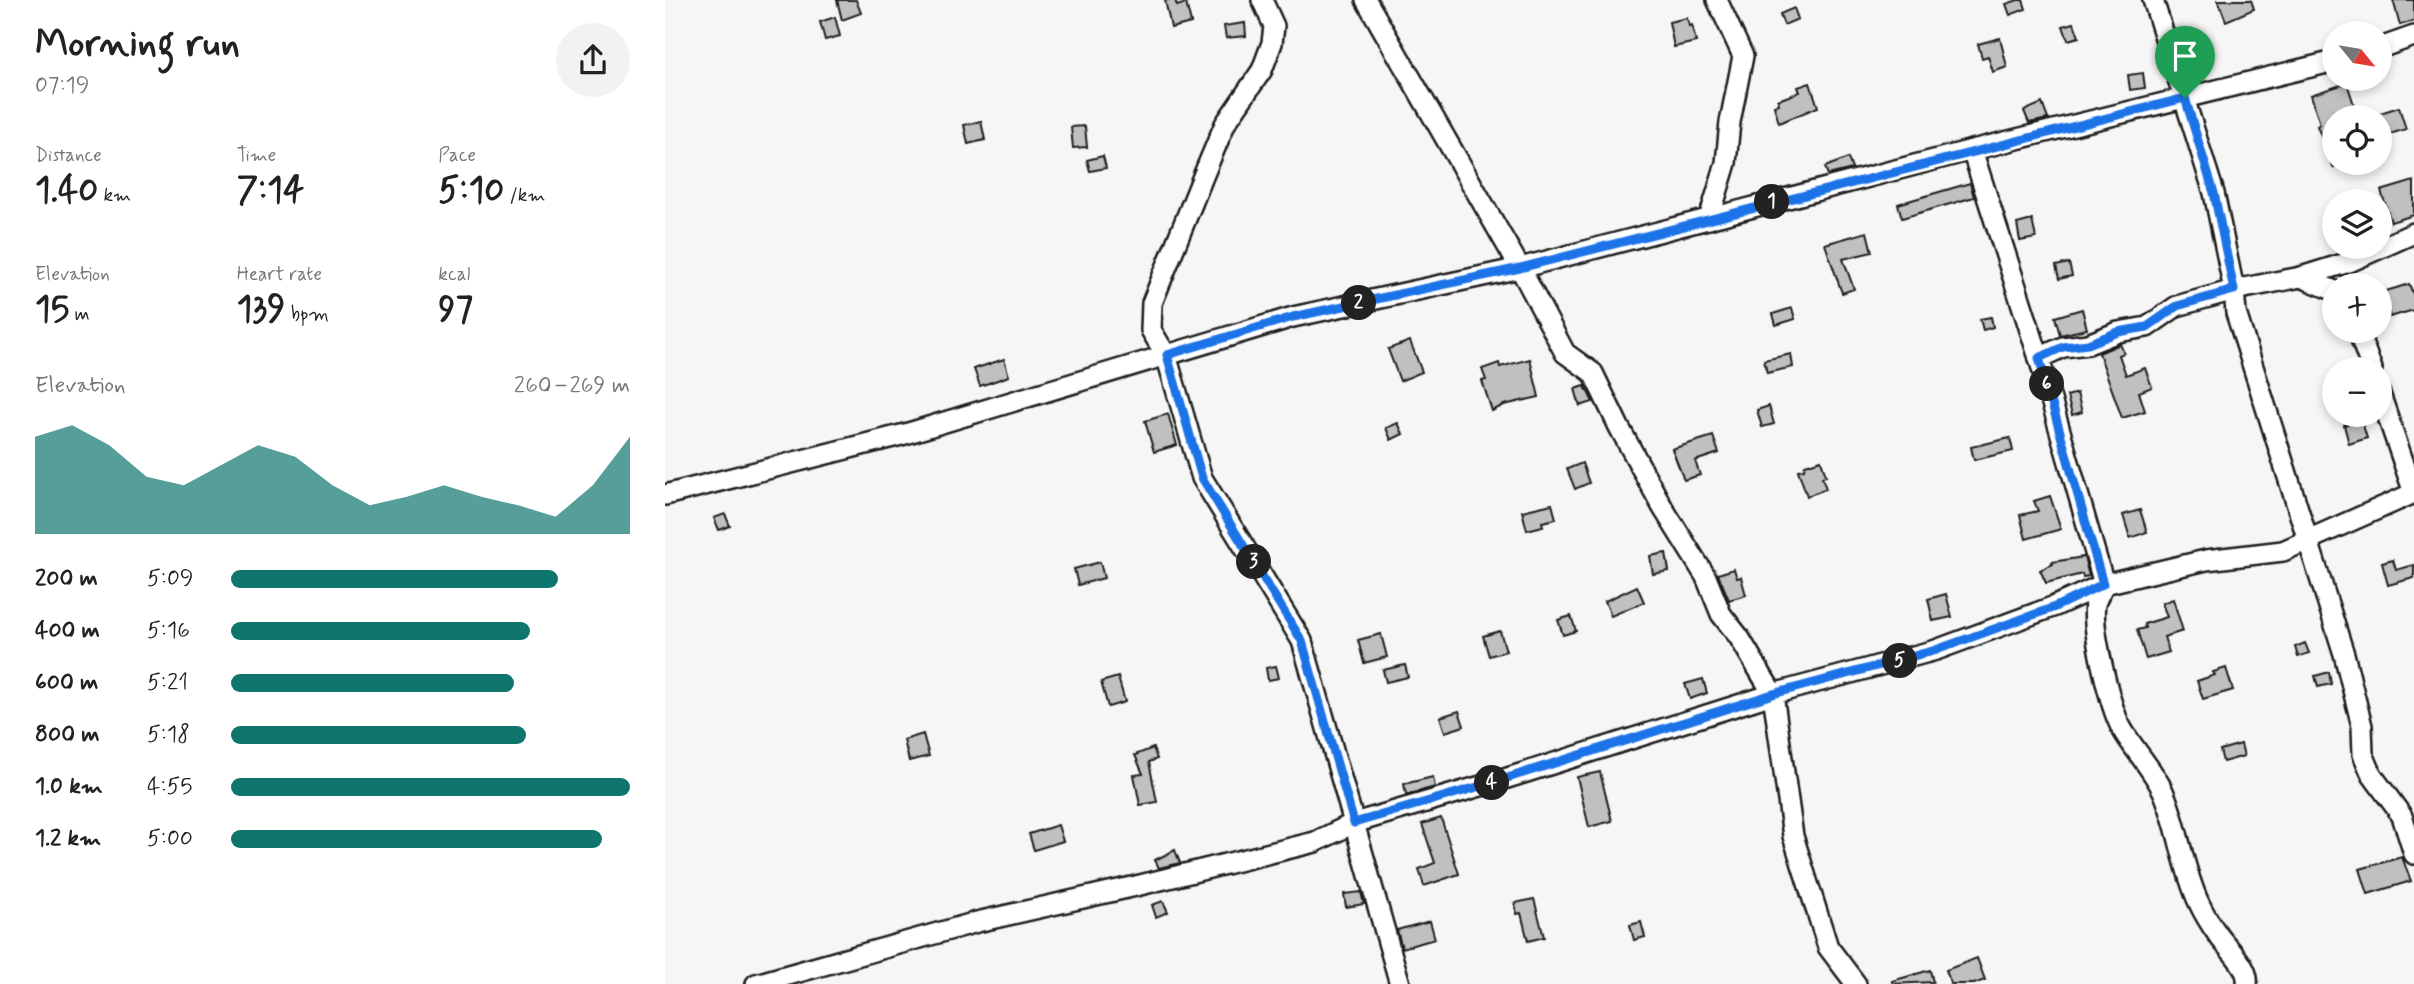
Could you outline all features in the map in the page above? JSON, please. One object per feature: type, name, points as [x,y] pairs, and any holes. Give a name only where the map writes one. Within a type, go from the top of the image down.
[{"type":"street","points":[[1262,0],[1274,26],[1272,43],[1262,70],[1225,124],[1152,303],[1151,330],[1167,355],[1202,478],[1302,641],[1400,984]]},
{"type":"street","points":[[1366,0],[1520,268],[1565,353],[1593,373],[1663,508],[1706,577],[1721,614],[1739,637],[1773,694],[1793,836],[1828,947],[1856,984]]},
{"type":"street","points":[[1709,219],[1726,163],[1730,122],[1743,56],[1717,0]]},
{"type":"street","points":[[2153,0],[2214,193],[2234,290],[2236,313],[2344,654],[2362,726],[2363,754],[2372,775],[2402,816],[2414,854]]},
{"type":"street","points":[[2392,44],[2414,36]]},
{"type":"street","points":[[665,495],[905,434],[1293,317],[1520,268],[1972,150],[2322,64]]},
{"type":"street","points":[[1972,150],[2039,358],[2103,584],[2095,604],[2095,621],[2109,694],[2122,728],[2148,764],[2162,790],[2173,816],[2199,903],[2218,936],[2242,966],[2248,979],[2247,984]]},
{"type":"street","points":[[2039,358],[2063,347],[2088,344],[2118,332],[2147,327],[2177,306],[2234,290],[2301,277],[2349,262],[2414,233]]},
{"type":"street","points":[[2301,277],[2322,286]]},
{"type":"street","points":[[756,984],[977,922],[1148,884],[1315,842],[1354,823],[1498,781],[1773,694],[1936,650],[2055,607],[2103,584],[2206,560],[2283,551],[2414,493],[2391,427]]},
{"type":"building","points":[[837,0],[856,0],[861,13],[842,20]]},
{"type":"building","points":[[1165,0],[1175,0],[1177,6],[1186,3],[1191,23],[1171,28]]},
{"type":"building","points":[[2023,0],[2026,9],[2010,15],[2006,4]]},
{"type":"building","points":[[2218,0],[2251,0],[2254,9],[2226,21]]},
{"type":"building","points":[[2393,0],[2414,0],[2414,21],[2400,25]]},
{"type":"building","points":[[1794,8],[1798,19],[1784,25],[1780,14]]},
{"type":"building","points":[[835,17],[840,36],[825,40],[820,22]]},
{"type":"building","points":[[1687,18],[1689,26],[1692,25],[1696,42],[1674,47],[1669,22]]},
{"type":"building","points":[[1245,23],[1246,36],[1226,38],[1224,26]]},
{"type":"building","points":[[2074,23],[2079,37],[2068,40],[2063,26]]},
{"type":"building","points":[[2000,38],[2007,67],[1993,72],[1988,56],[1982,58],[1978,44]]},
{"type":"building","points":[[2143,73],[2145,88],[2130,90],[2128,75]]},
{"type":"building","points":[[1810,83],[1818,107],[1779,123],[1774,106],[1779,104],[1778,100],[1800,92],[1798,87]]},
{"type":"building","points":[[2323,91],[2350,91],[2354,105],[2322,105],[2322,139],[2317,126],[2320,124],[2311,95]]},
{"type":"building","points":[[2042,103],[2048,119],[2029,123],[2024,111]]},
{"type":"building","points":[[2399,107],[2406,129],[2392,133],[2392,109]]},
{"type":"building","points":[[981,121],[985,140],[968,144],[964,125]]},
{"type":"building","points":[[1085,126],[1087,147],[1073,148],[1071,127]]},
{"type":"building","points":[[1103,156],[1106,168],[1090,171],[1087,160]]},
{"type":"building","points":[[1848,158],[1852,169],[1828,175],[1825,167]]},
{"type":"building","points":[[2414,181],[2414,215],[2392,222],[2392,189],[2388,189]]},
{"type":"building","points":[[1970,183],[1974,197],[1902,218],[1898,204]]},
{"type":"building","points":[[2032,220],[2036,238],[2020,241],[2017,224]]},
{"type":"building","points":[[1867,232],[1872,252],[1843,259],[1854,289],[1842,293],[1825,244]]},
{"type":"building","points":[[2069,263],[2072,276],[2059,279],[2056,266]]},
{"type":"building","points":[[2409,284],[2414,296],[2414,310],[2392,316],[2392,289]]},
{"type":"building","points":[[1792,308],[1795,319],[1776,325],[1773,314]]},
{"type":"building","points":[[2082,309],[2087,329],[2060,335],[2055,317]]},
{"type":"building","points":[[1991,317],[1993,327],[1983,330],[1980,319]]},
{"type":"building","points":[[1410,341],[1422,372],[1400,381],[1388,349]]},
{"type":"building","points":[[2120,344],[2124,353],[2119,355],[2126,375],[2145,368],[2152,387],[2139,392],[2145,411],[2122,418],[2099,353]]},
{"type":"building","points":[[1791,354],[1793,367],[1767,373],[1764,360]]},
{"type":"building","points":[[1004,359],[1009,376],[980,386],[974,369]]},
{"type":"building","points":[[1530,359],[1539,397],[1504,405],[1492,411],[1482,381],[1486,380],[1482,369],[1499,363],[1500,367]]},
{"type":"building","points":[[1585,386],[1593,402],[1580,406],[1575,389]]},
{"type":"building","points":[[2077,393],[2082,412],[2072,415],[2067,396]]},
{"type":"building","points":[[1769,406],[1774,424],[1762,427],[1757,410]]},
{"type":"building","points":[[1168,414],[1177,445],[1154,452],[1145,421]]},
{"type":"building","points":[[1398,423],[1403,434],[1391,440],[1386,428]]},
{"type":"building","points":[[2345,427],[2364,427],[2367,438],[2349,444]]},
{"type":"building","points":[[1713,436],[1719,453],[1695,461],[1700,475],[1684,480],[1672,449]]},
{"type":"building","points":[[2010,438],[2013,451],[1974,460],[1971,447]]},
{"type":"building","points":[[1821,460],[1826,476],[1822,477],[1826,489],[1807,496],[1798,470]]},
{"type":"building","points":[[1582,463],[1589,483],[1575,489],[1567,469]]},
{"type":"building","points":[[2050,496],[2061,529],[2026,539],[2020,515],[2038,511],[2034,501]]},
{"type":"building","points":[[1552,504],[1556,519],[1542,522],[1543,526],[1527,530],[1522,511]]},
{"type":"building","points":[[2140,510],[2147,532],[2130,538],[2123,515]]},
{"type":"building","points":[[725,514],[730,526],[719,530],[714,518]]},
{"type":"building","points":[[1666,553],[1669,571],[1653,574],[1650,556]]},
{"type":"building","points":[[2084,557],[2089,576],[2083,577],[2082,574],[2046,583],[2040,570],[2053,564],[2052,562]]},
{"type":"building","points":[[2393,560],[2396,570],[2414,565],[2414,578],[2388,585],[2382,563]]},
{"type":"building","points":[[1100,562],[1104,578],[1078,585],[1074,569]]},
{"type":"building","points":[[1734,569],[1737,578],[1741,577],[1746,595],[1729,600],[1718,574]]},
{"type":"building","points":[[1637,586],[1644,602],[1611,616],[1605,601]]},
{"type":"building","points":[[1946,594],[1952,617],[1933,621],[1928,599]]},
{"type":"building","points":[[2173,599],[2183,631],[2164,637],[2169,652],[2146,659],[2137,630],[2145,628],[2144,624],[2167,617],[2162,603]]},
{"type":"building","points":[[1571,616],[1576,631],[1563,635],[1558,620]]},
{"type":"building","points":[[1500,631],[1506,651],[1489,656],[1483,636]]},
{"type":"building","points":[[1381,634],[1387,657],[1364,663],[1358,640]]},
{"type":"building","points":[[2305,643],[2309,653],[2298,657],[2295,647]]},
{"type":"building","points":[[1405,665],[1408,677],[1386,682],[1383,670]]},
{"type":"building","points":[[1276,666],[1279,678],[1268,680],[1266,668]]},
{"type":"building","points":[[2226,668],[2233,690],[2203,699],[2197,681]]},
{"type":"building","points":[[2329,672],[2331,684],[2318,687],[2315,676]]},
{"type":"building","points":[[1118,677],[1125,702],[1108,707],[1101,682]]},
{"type":"building","points":[[1703,679],[1707,693],[1690,699],[1685,684]]},
{"type":"building","points":[[1459,711],[1464,726],[1445,732],[1440,717]]},
{"type":"building","points":[[923,734],[929,756],[909,761],[904,740]]},
{"type":"building","points":[[2241,744],[2244,756],[2223,762],[2220,750]]},
{"type":"building","points":[[1153,748],[1157,759],[1149,762],[1157,802],[1140,805],[1134,775],[1143,774],[1135,755]]},
{"type":"building","points":[[1600,772],[1612,821],[1589,827],[1577,777]]},
{"type":"building","points":[[1433,777],[1435,787],[1406,795],[1404,784]]},
{"type":"building","points":[[1441,818],[1459,874],[1424,886],[1419,869],[1435,863],[1422,824]]},
{"type":"building","points":[[1058,825],[1063,841],[1034,850],[1029,834]]},
{"type":"building","points":[[1175,850],[1180,863],[1159,868],[1155,860]]},
{"type":"building","points":[[2402,857],[2411,881],[2368,894],[2360,869]]},
{"type":"building","points":[[1361,892],[1364,904],[1346,907],[1344,894]]},
{"type":"building","points":[[1534,899],[1544,937],[1528,941],[1521,913],[1517,914],[1515,903]]},
{"type":"building","points":[[1163,901],[1168,912],[1156,917],[1152,905]]},
{"type":"building","points":[[1430,921],[1435,939],[1402,948],[1397,930]]},
{"type":"building","points":[[1641,922],[1645,937],[1634,940],[1630,925]]},
{"type":"building","points":[[1977,958],[1985,980],[1974,984],[1951,984],[1946,970]]},
{"type":"building","points":[[1930,970],[1933,982],[1892,984],[1892,981]]},
{"type":"route","points":[[2185,98],[2214,193],[2234,290],[2177,306],[2147,327],[2118,332],[2088,344],[2063,347],[2039,358],[2103,584],[2055,607],[1936,650],[1773,694],[1498,781],[1354,823],[1302,641],[1202,478],[1167,355],[1293,317],[1520,268],[1972,150],[2185,98]]}]
